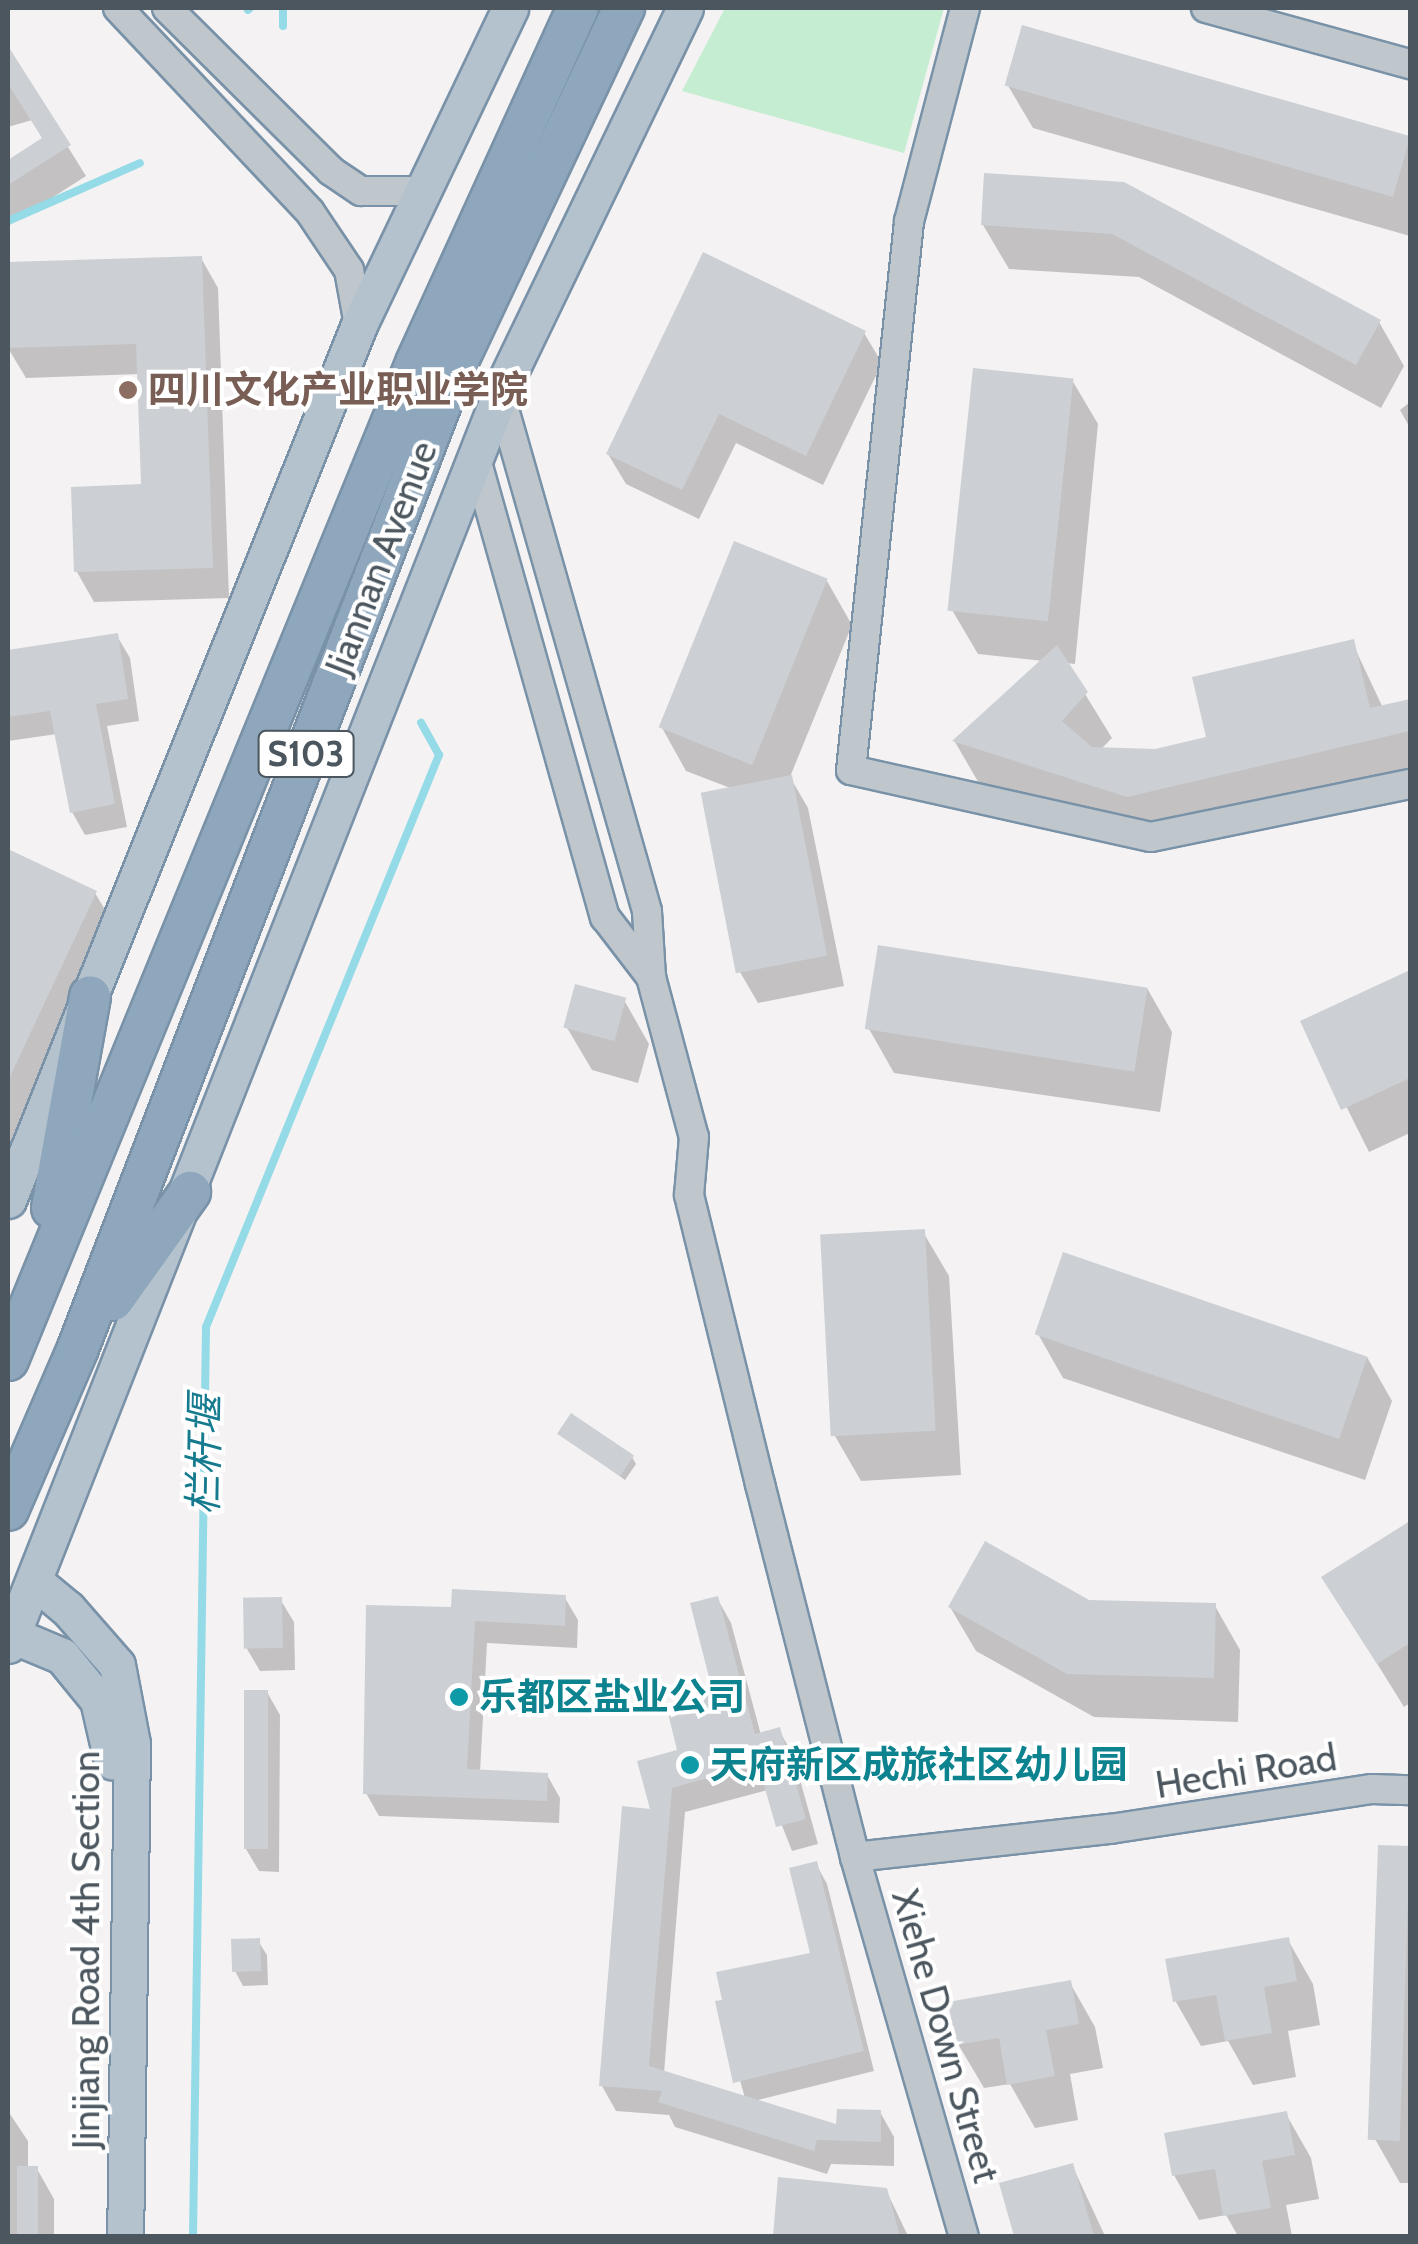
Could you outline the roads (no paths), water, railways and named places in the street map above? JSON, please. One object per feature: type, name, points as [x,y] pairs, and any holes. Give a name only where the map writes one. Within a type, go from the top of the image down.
[{"type":"highway","name":"Jiannan Avenue","points":[[8,1360],[422,349],[578,8]]},
{"type":"highway","name":"Jiannan Avenue","points":[[8,1510],[78,1348],[454,368],[624,8]]},
{"type":"highway","points":[[39,1284],[90,996]]},
{"type":"highway","points":[[78,1348],[190,1192]]},
{"type":"main road","points":[[8,1200],[359,325],[510,8]]},
{"type":"main road","points":[[10,1640],[190,1192],[500,395],[686,8]]},
{"type":"main road","name":"Jinjiang Road 4th Section","points":[[34,1581],[68,1608],[117,1665],[132,1744],[125,2236]]},
{"type":"main road","name":"Jinjiang Road 4th Section","points":[[10,1640],[62,1656],[98,1700],[112,1758],[104,2236]]},
{"type":"street","points":[[118,8],[310,212],[349,270],[359,325]]},
{"type":"street","points":[[168,8],[331,171],[361,190],[423,191]]},
{"type":"street","points":[[966,8],[909,222],[851,770],[1151,837],[1410,784]]},
{"type":"street","points":[[1206,8],[1410,64]]},
{"type":"street","points":[[500,395],[648,911],[651,978]]},
{"type":"street","points":[[476,459],[604,918],[651,978]]},
{"type":"street","name":"Xiehe Down Street","points":[[651,978],[694,1137],[689,1195],[855,1857],[964,2236]]},
{"type":"street","name":"Hechi Road","points":[[855,1857],[1110,1830],[1372,1789],[1410,1790]]},
{"type":"waterway","name":"栏杆堰","points":[[283,8],[283,26]]},
{"type":"waterway","name":"栏杆堰","points":[[8,221],[140,163]]},
{"type":"waterway","name":"栏杆堰","points":[[193,2236],[206,1327],[439,755],[421,723]]},
{"type":"place","name":"四川文化产业职业学院","points":[[128,390]]},
{"type":"place","name":"乐都区盐业公司","points":[[459,1697]]},
{"type":"place","name":"天府新区成旅社区幼儿园","points":[[690,1765]]}]
